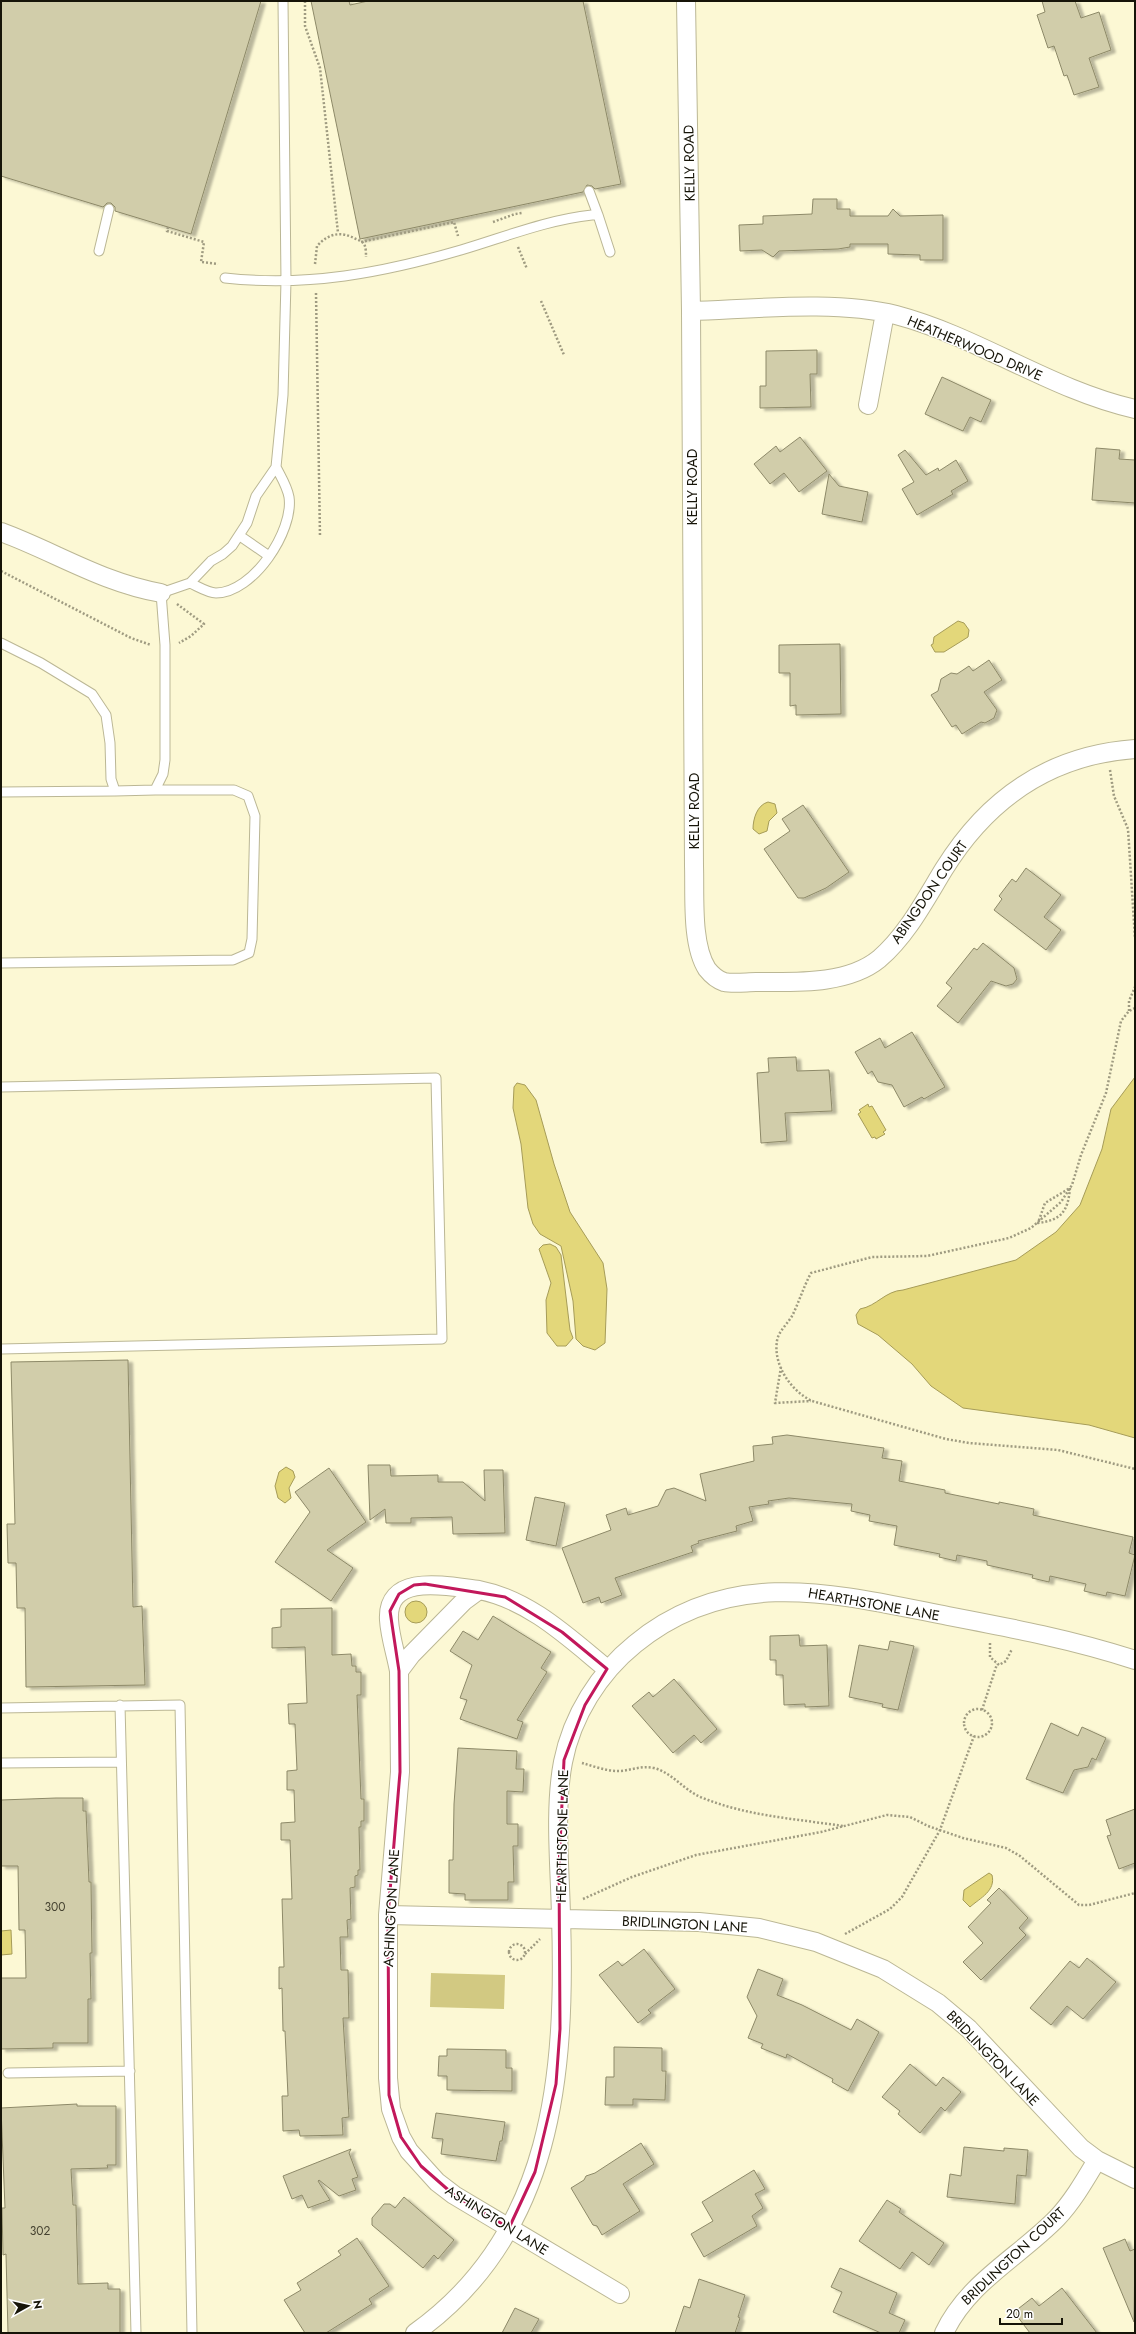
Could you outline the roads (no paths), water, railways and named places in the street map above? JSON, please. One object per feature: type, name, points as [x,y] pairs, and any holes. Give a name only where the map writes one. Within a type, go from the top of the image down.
[{"type":"street","name":"KELLY ROAD","points":[[686,1],[694,866],[698,943],[701,959],[708,970]]},
{"type":"street","name":"HEATHERWOOD DRIVE","points":[[690,311],[846,308],[885,313],[934,327],[1078,392],[1135,409]]},
{"type":"street","points":[[868,405],[885,313]]},
{"type":"street","points":[[1,532],[114,581],[139,589],[161,593]]},
{"type":"street","name":"ABINGDON COURT","points":[[708,970],[725,982],[791,982],[818,980],[865,968],[878,960],[896,943],[946,866],[971,832],[992,810],[1018,788],[1044,772],[1069,762],[1107,753],[1135,749]]},
{"type":"street","name":"ASHINGTON LANE","points":[[479,1590],[425,1584],[414,1586],[399,1594],[392,1603],[389,1620],[399,1671],[400,1772],[388,1915],[388,2084],[391,2109],[401,2137],[421,2166],[436,2182],[454,2195],[620,2294]]},
{"type":"street","points":[[399,1671],[411,1655],[464,1601],[479,1590],[505,1597],[538,1615],[562,1632],[607,1669]]},
{"type":"street","name":"HEARTHSTONE LANE","points":[[415,2333],[460,2296],[477,2275],[509,2228],[535,2172],[547,2132],[556,2084],[560,2029],[560,1789],[564,1760],[585,1705],[607,1669],[654,1629],[684,1612],[734,1595],[772,1591],[839,1596],[887,1604],[1038,1634],[1102,1649],[1135,1660]]},
{"type":"street","name":"BRIDLINGTON LANE","points":[[388,1915],[685,1921],[741,1925],[794,1935],[834,1948],[883,1969],[924,1993],[954,2016],[1066,2134],[1097,2160],[1135,2179]]},
{"type":"street","name":"BRIDLINGTON COURT","points":[[944,2333],[956,2312],[972,2292],[1060,2214],[1097,2160]]},
{"type":"lane","points":[[156,790],[165,760],[165,645],[161,593],[190,583],[211,561],[232,546],[240,536],[247,523],[256,496],[276,466],[283,395],[286,280],[283,1]]},
{"type":"lane","points":[[590,191],[610,252]]},
{"type":"lane","points":[[99,251],[109,209]]},
{"type":"lane","points":[[225,278],[316,280],[348,278],[447,254],[543,223],[598,215]]},
{"type":"lane","points":[[190,583],[216,593],[231,588],[252,575],[269,556],[279,542],[288,512],[289,499],[286,486],[276,466]]},
{"type":"lane","points":[[240,536],[269,556]]},
{"type":"lane","points":[[1,643],[41,663],[92,694],[106,716],[110,743],[111,779],[115,791]]},
{"type":"lane","points":[[1,792],[234,790],[248,796],[255,816],[252,939],[249,953],[233,960],[1,963]]},
{"type":"lane","points":[[1,1087],[436,1078],[442,1339],[1,1349]]},
{"type":"lane","points":[[120,1705],[136,2333]]},
{"type":"lane","points":[[1,1708],[180,1705],[192,2333]]},
{"type":"lane","points":[[1,1764],[121,1762]]},
{"type":"lane","points":[[8,2073],[130,2071]]}]
